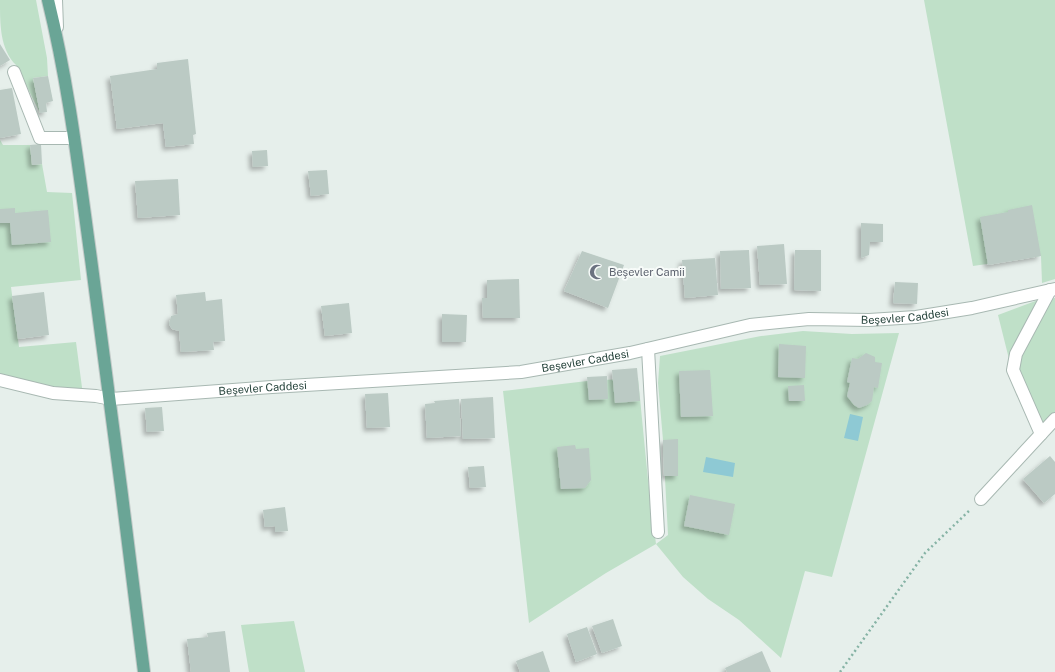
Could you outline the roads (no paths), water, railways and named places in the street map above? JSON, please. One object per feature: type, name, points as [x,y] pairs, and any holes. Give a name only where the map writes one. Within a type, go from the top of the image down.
[{"type":"main road","points":[[48,0],[58,38],[74,138],[111,399],[144,672]]},
{"type":"street","points":[[56,0],[58,38]]},
{"type":"street","points":[[14,72],[40,138],[74,138]]},
{"type":"street","points":[[1041,434],[1013,370],[1016,354],[1052,290]]},
{"type":"street","name":"Beşevler Caddesi","points":[[0,380],[53,393],[96,396],[111,399],[272,387],[521,372],[564,366],[648,349],[750,325],[809,320],[869,320],[916,317],[972,308],[1052,290]]},
{"type":"street","points":[[648,349],[658,532]]},
{"type":"street","points":[[981,499],[1055,418]]},
{"type":"water","points":[[850,414],[863,417],[858,441],[844,438]]},
{"type":"water","points":[[706,457],[735,463],[733,477],[703,472]]},
{"type":"place","name":"Beşevler Camii","points":[[597,272]]}]
